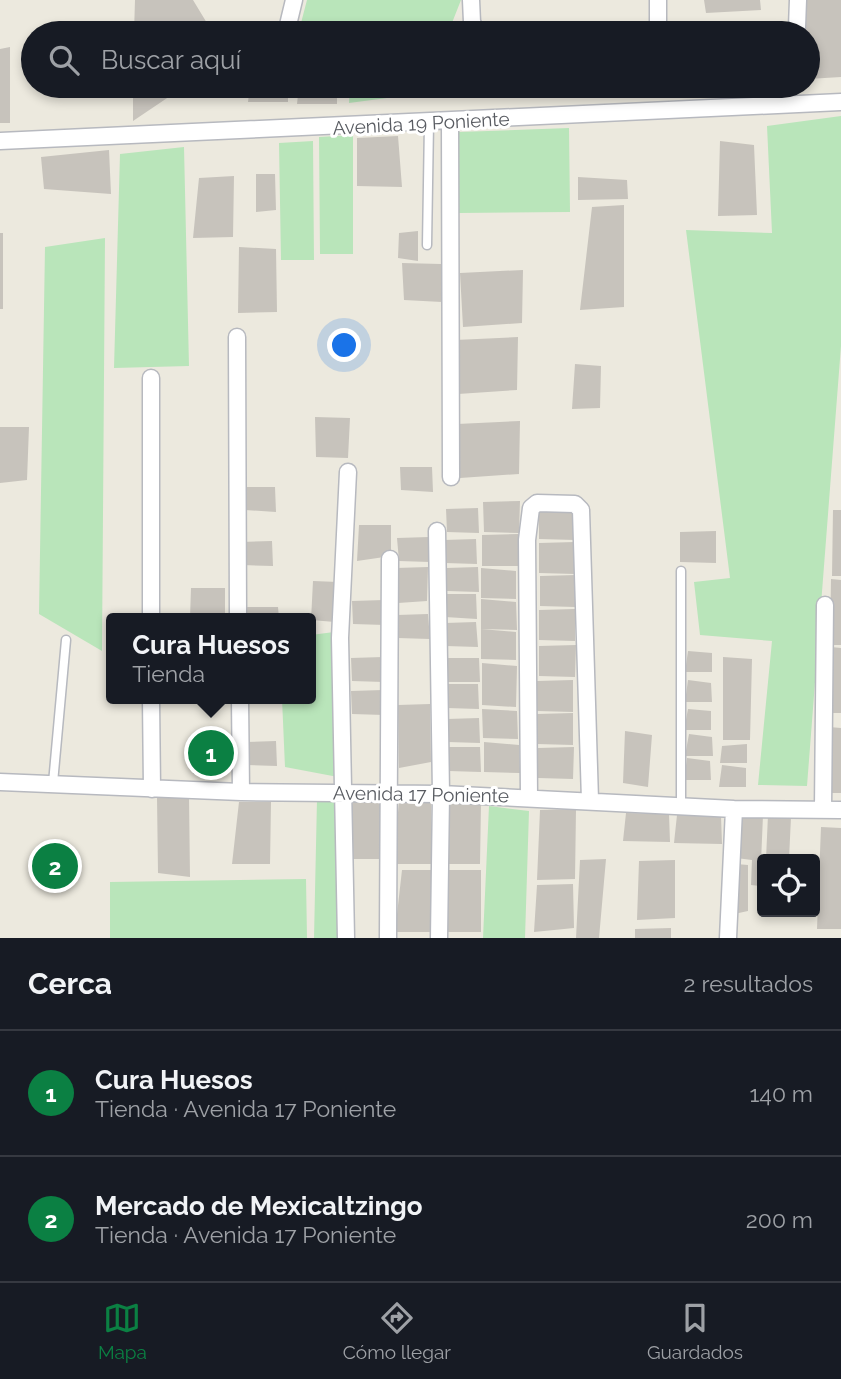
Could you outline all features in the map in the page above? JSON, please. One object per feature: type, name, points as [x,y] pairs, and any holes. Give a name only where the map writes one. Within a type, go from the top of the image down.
[{"type":"street","points":[[289,21],[295,0]]},
{"type":"street","points":[[471,0],[472,21]]},
{"type":"street","points":[[658,0],[659,21]]},
{"type":"street","points":[[797,21],[798,0]]},
{"type":"street","name":"Avenida 19 Poniente","points":[[0,141],[841,102]]},
{"type":"street","points":[[450,122],[451,477]]},
{"type":"street","points":[[237,337],[238,613]]},
{"type":"street","points":[[151,378],[151,613]]},
{"type":"street","points":[[346,938],[340,638],[348,472]]},
{"type":"street","points":[[528,797],[527,540],[531,508],[537,503],[575,504],[581,510],[590,800]]},
{"type":"street","points":[[437,531],[441,794],[439,938]]},
{"type":"street","points":[[387,938],[390,559]]},
{"type":"street","points":[[823,809],[825,605]]},
{"type":"street","points":[[151,704],[152,789]]},
{"type":"street","points":[[240,704],[241,792]]},
{"type":"street","name":"Avenida 17 Poniente","points":[[0,782],[241,792],[441,794],[681,806],[841,810]]},
{"type":"street","points":[[728,938],[734,808]]},
{"type":"lane","points":[[427,245],[429,123]]},
{"type":"lane","points":[[681,571],[681,806]]},
{"type":"lane","points":[[53,783],[66,640]]},
{"type":"green space","points":[[307,0],[461,0],[453,21],[302,21]]},
{"type":"green space","points":[[349,98],[387,98],[349,103]]},
{"type":"green space","points":[[841,116],[841,346],[807,786],[758,785],[772,641],[700,635],[694,582],[730,578],[686,230],[772,233],[767,126]]},
{"type":"green space","points":[[569,128],[570,212],[459,213],[459,132]]},
{"type":"green space","points":[[353,135],[353,254],[320,254],[319,137]]},
{"type":"green space","points":[[313,141],[314,260],[281,260],[279,143]]},
{"type":"green space","points":[[184,147],[189,366],[114,368],[120,154]]},
{"type":"green space","points":[[105,238],[102,651],[39,614],[45,247]]},
{"type":"green space","points":[[334,632],[338,777],[285,767],[282,704],[316,704],[316,634]]},
{"type":"green space","points":[[317,799],[338,799],[340,938],[314,938]]},
{"type":"green space","points":[[489,806],[529,811],[525,938],[483,938]]},
{"type":"green space","points":[[306,879],[307,938],[110,938],[110,882]]},
{"type":"building","points":[[135,0],[193,0],[206,21],[134,21]]},
{"type":"building","points":[[704,0],[760,0],[761,10],[706,13]]},
{"type":"building","points":[[806,0],[841,0],[841,77],[820,78],[820,21],[805,21]]},
{"type":"building","points":[[10,47],[10,123],[0,123],[0,49]]},
{"type":"building","points":[[133,98],[167,98],[133,121]]},
{"type":"building","points":[[248,98],[288,98],[288,102],[248,102]]},
{"type":"building","points":[[298,98],[337,98],[337,104],[297,104]]},
{"type":"building","points":[[398,136],[402,187],[357,186],[357,138]]},
{"type":"building","points":[[720,141],[754,145],[757,215],[718,216]]},
{"type":"building","points":[[109,150],[111,194],[44,189],[41,157]]},
{"type":"building","points":[[256,174],[275,174],[276,210],[256,212]]},
{"type":"building","points":[[234,176],[233,237],[193,238],[199,178]]},
{"type":"building","points":[[578,177],[627,180],[628,199],[578,200]]},
{"type":"building","points":[[624,205],[624,307],[580,310],[592,207]]},
{"type":"building","points":[[418,231],[418,261],[398,258],[399,233]]},
{"type":"building","points":[[0,233],[3,233],[3,309],[0,309]]},
{"type":"building","points":[[239,247],[276,249],[277,312],[238,313]]},
{"type":"building","points":[[402,263],[441,264],[442,302],[404,300]]},
{"type":"building","points":[[523,270],[522,323],[463,327],[460,273]]},
{"type":"building","points":[[518,337],[517,390],[458,394],[455,340]]},
{"type":"building","points":[[575,364],[601,366],[600,408],[572,409]]},
{"type":"building","points":[[315,417],[350,418],[348,458],[316,457]]},
{"type":"building","points":[[520,421],[519,474],[460,478],[457,424]]},
{"type":"building","points":[[0,427],[29,427],[27,480],[0,483]]},
{"type":"building","points":[[400,467],[432,467],[433,492],[401,490]]},
{"type":"building","points":[[243,487],[275,487],[276,512],[245,510]]},
{"type":"building","points":[[520,501],[519,533],[484,532],[483,502]]},
{"type":"building","points":[[478,508],[479,533],[447,532],[446,509]]},
{"type":"building","points":[[575,508],[575,540],[539,539],[539,509]]},
{"type":"building","points":[[833,510],[841,510],[841,576],[832,576]]},
{"type":"building","points":[[359,525],[391,525],[391,556],[357,561]]},
{"type":"building","points":[[716,531],[716,563],[680,562],[680,532]]},
{"type":"building","points":[[518,534],[518,566],[482,566],[482,535]]},
{"type":"building","points":[[429,537],[430,562],[399,561],[397,538]]},
{"type":"building","points":[[476,539],[477,564],[445,563],[444,540]]},
{"type":"building","points":[[272,541],[273,566],[242,565],[240,542]]},
{"type":"building","points":[[575,542],[575,574],[539,573],[539,543]]},
{"type":"building","points":[[428,567],[427,601],[398,603],[396,568]]},
{"type":"building","points":[[478,567],[479,592],[447,591],[446,568]]},
{"type":"building","points":[[481,568],[516,571],[516,599],[481,598]]},
{"type":"building","points":[[576,575],[575,607],[540,606],[540,576]]},
{"type":"building","points":[[831,579],[841,580],[841,645],[830,645]]},
{"type":"building","points":[[313,581],[338,582],[335,622],[316,620],[316,613],[311,613]]},
{"type":"building","points":[[191,588],[225,588],[225,613],[190,613]]},
{"type":"building","points":[[444,594],[476,594],[477,619],[445,617]]},
{"type":"building","points":[[481,599],[516,602],[517,630],[481,629]]},
{"type":"building","points":[[384,600],[385,625],[353,624],[352,601]]},
{"type":"building","points":[[247,607],[278,607],[279,613],[247,613]]},
{"type":"building","points":[[575,609],[575,641],[539,640],[539,610]]},
{"type":"building","points":[[428,614],[430,639],[398,638],[397,615]]},
{"type":"building","points":[[476,622],[478,647],[446,646],[445,623]]},
{"type":"building","points":[[481,629],[516,632],[516,660],[481,659]]},
{"type":"building","points":[[576,645],[575,677],[539,676],[539,646]]},
{"type":"building","points":[[831,647],[841,648],[841,713],[830,713]]},
{"type":"building","points":[[688,651],[712,653],[712,672],[685,672]]},
{"type":"building","points":[[383,657],[384,682],[352,681],[351,658]]},
{"type":"building","points":[[723,657],[752,659],[750,740],[723,740]]},
{"type":"building","points":[[447,658],[479,658],[480,682],[448,682]]},
{"type":"building","points":[[482,663],[517,666],[516,707],[482,705]]},
{"type":"building","points":[[573,680],[573,712],[537,711],[537,681]]},
{"type":"building","points":[[688,680],[711,683],[712,702],[685,702]]},
{"type":"building","points":[[446,684],[478,684],[479,709],[447,708]]},
{"type":"building","points":[[383,690],[384,715],[352,714],[351,691]]},
{"type":"building","points":[[430,704],[431,762],[399,768],[398,705]]},
{"type":"building","points":[[482,709],[517,711],[518,739],[483,738]]},
{"type":"building","points":[[688,709],[711,711],[711,730],[684,730]]},
{"type":"building","points":[[573,713],[573,745],[537,744],[537,714]]},
{"type":"building","points":[[479,718],[480,743],[448,742],[447,719]]},
{"type":"building","points":[[829,727],[841,728],[841,793],[827,793]]},
{"type":"building","points":[[625,731],[652,735],[648,787],[623,783]]},
{"type":"building","points":[[689,734],[712,737],[713,756],[685,756]]},
{"type":"building","points":[[194,735],[231,736],[228,770],[193,774]]},
{"type":"building","points":[[276,741],[277,766],[246,765],[244,742]]},
{"type":"building","points":[[484,742],[519,745],[520,773],[484,772]]},
{"type":"building","points":[[747,744],[747,763],[720,763],[722,746]]},
{"type":"building","points":[[448,747],[480,747],[481,772],[449,771]]},
{"type":"building","points":[[574,747],[573,779],[538,778],[538,748]]},
{"type":"building","points":[[687,758],[710,761],[711,780],[684,780]]},
{"type":"building","points":[[722,765],[746,768],[746,787],[719,787]]},
{"type":"building","points":[[157,797],[189,797],[190,877],[158,873]]},
{"type":"building","points":[[385,797],[385,859],[346,859],[353,798]]},
{"type":"building","points":[[239,802],[271,802],[270,864],[232,864]]},
{"type":"building","points":[[399,802],[431,802],[431,864],[393,864]]},
{"type":"building","points":[[481,802],[480,864],[442,864],[449,803]]},
{"type":"building","points":[[576,809],[575,879],[537,880],[540,810]]},
{"type":"building","points":[[626,813],[669,814],[670,842],[623,841]]},
{"type":"building","points":[[738,814],[763,815],[761,854],[757,854],[757,886],[751,885],[752,860],[736,858]]},
{"type":"building","points":[[677,815],[721,816],[722,844],[674,843]]},
{"type":"building","points":[[768,815],[791,817],[789,854],[766,854]]},
{"type":"building","points":[[821,827],[841,828],[841,929],[817,929],[817,917],[820,917]]},
{"type":"building","points":[[606,859],[599,938],[576,938],[580,860]]},
{"type":"building","points":[[675,860],[675,918],[637,920],[639,861]]},
{"type":"building","points":[[736,864],[748,865],[748,911],[734,914]]},
{"type":"building","points":[[402,870],[434,870],[434,932],[395,932]]},
{"type":"building","points":[[449,870],[481,870],[481,932],[443,932]]},
{"type":"building","points":[[573,884],[574,928],[534,932],[537,885]]},
{"type":"building","points":[[671,928],[671,938],[635,938],[635,929]]},
{"type":"place","name":"Cura Huesos","points":[[211,753]]},
{"type":"place","name":"Mercado de Mexicaltzingo","points":[[55,866]]}]
